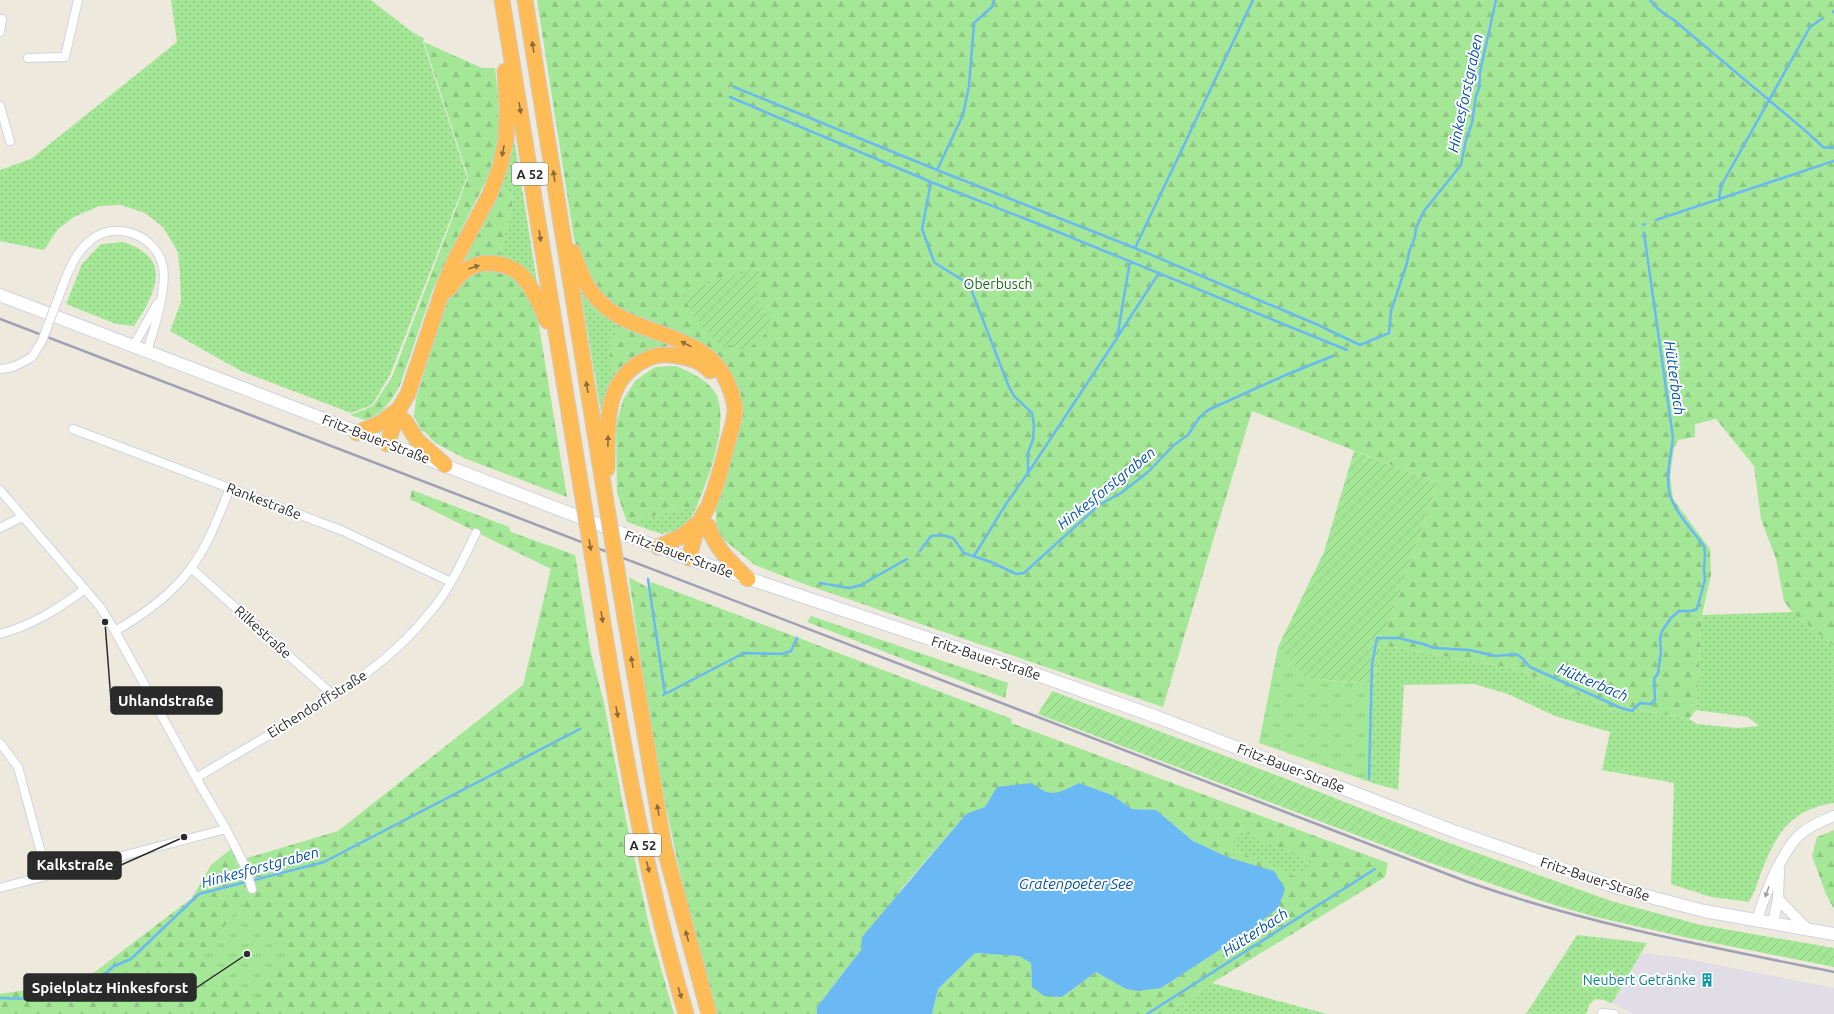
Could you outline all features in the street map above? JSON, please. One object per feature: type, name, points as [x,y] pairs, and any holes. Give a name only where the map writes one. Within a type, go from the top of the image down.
[{"type":"highway","points":[[391,445],[404,401],[454,262],[490,194],[500,167],[506,139],[507,107],[502,0]]},
{"type":"highway","name":"A 52","points":[[502,0],[613,688],[643,850],[670,960],[686,1014]]},
{"type":"highway","name":"A 52","points":[[525,0],[620,588],[664,846],[709,1014]]},
{"type":"highway","points":[[560,214],[579,270],[589,290],[600,303],[621,317],[697,349],[714,362],[724,374],[732,393],[735,411],[731,432],[693,560]]},
{"type":"highway","points":[[439,304],[453,282],[459,275],[470,267],[484,263],[497,264],[510,268],[523,276],[541,304],[558,347]]},
{"type":"highway","points":[[607,508],[609,410],[614,391],[620,380],[630,368],[645,359],[663,355],[682,356],[696,361],[708,368],[718,380],[725,395],[731,432]]},
{"type":"highway","points":[[404,401],[405,421],[418,440],[445,465]]},
{"type":"highway","points":[[357,432],[380,422],[404,401]]},
{"type":"highway","points":[[391,445],[405,421]]},
{"type":"highway","points":[[658,547],[682,536],[704,523]]},
{"type":"highway","points":[[704,523],[720,551],[748,579]]},
{"type":"main road","name":"Fritz-Bauer-Straße","points":[[0,295],[693,560],[1035,674],[1143,712],[1456,832],[1608,884],[1704,911],[1834,934]]},
{"type":"street","points":[[28,58],[65,57],[78,0]]},
{"type":"street","points":[[0,19],[2,19],[0,32]]},
{"type":"street","points":[[0,106],[10,141]]},
{"type":"street","points":[[0,369],[8,369],[32,357],[42,341],[73,261],[82,247],[92,238],[103,232],[126,231],[140,236],[151,244],[158,255],[162,266],[164,280],[147,350]]},
{"type":"street","points":[[134,345],[160,298]]},
{"type":"street","name":"Rankestraße","points":[[73,429],[343,531],[451,582]]},
{"type":"street","points":[[115,631],[133,621],[152,607],[176,586],[191,568],[213,530],[230,488]]},
{"type":"street","points":[[0,490],[101,608],[226,829],[244,864],[252,889]]},
{"type":"street","points":[[0,528],[22,517]]},
{"type":"street","name":"Eichendorffstraße","points":[[196,778],[334,696],[369,673],[400,646],[433,609],[451,582],[476,533]]},
{"type":"street","name":"Rilkestraße","points":[[191,568],[334,696]]},
{"type":"street","points":[[0,634],[34,622],[53,612],[85,589]]},
{"type":"street","points":[[0,742],[18,767],[47,875]]},
{"type":"street","points":[[1757,920],[1769,885],[1793,842],[1806,830],[1834,816]]},
{"type":"street","points":[[0,888],[226,829]]},
{"type":"street","points":[[1773,923],[1778,899],[1779,866]]},
{"type":"street","points":[[1778,899],[1807,929]]},
{"type":"street","points":[[1602,1014],[1614,1014]]},
{"type":"shaded area","points":[[1642,953],[1677,957],[1834,988],[1834,1014],[1633,1014],[1612,1003]]},
{"type":"green space","points":[[171,0],[371,0],[408,29],[424,39],[423,42],[467,177],[390,375],[372,405],[351,413],[241,371],[170,331],[181,302],[178,252],[163,227],[145,213],[121,205],[99,206],[74,217],[58,229],[44,250],[0,241],[0,170],[31,159],[177,42]]},
{"type":"green space","name":"Oberbusch","points":[[537,0],[1834,0],[1834,646],[1792,612],[1784,601],[1776,559],[1761,519],[1754,466],[1716,419],[1695,424],[1695,437],[1678,440],[1674,448],[1670,476],[1673,499],[1710,549],[1711,575],[1702,615],[1696,710],[1689,719],[1635,709],[1614,710],[1516,669],[1381,645],[1438,483],[1252,411],[1163,707],[804,584],[755,565],[718,535],[716,524],[716,510],[738,434],[740,413],[730,374],[623,312],[596,290],[580,258],[574,239]]},
{"type":"green space","points":[[424,42],[482,68],[495,68],[499,128],[495,153],[489,175],[433,289],[400,385],[382,411],[365,420],[350,415],[373,406],[392,377],[468,177]]},
{"type":"green space","points":[[512,125],[539,295],[499,259],[514,198],[500,184]]},
{"type":"green space","points":[[500,184],[514,198],[499,259],[466,262],[461,255]]},
{"type":"green space","points":[[124,242],[138,248],[150,258],[156,274],[152,293],[134,326],[116,324],[66,304],[82,264],[101,244]]},
{"type":"green space","points":[[488,269],[504,272],[517,280],[530,298],[536,313],[567,497],[464,458],[434,442],[421,430],[414,416],[416,399],[444,309],[451,294],[473,273]]},
{"type":"green space","points":[[759,269],[757,299],[774,324],[766,334],[746,351],[731,345],[722,347],[701,325],[682,296],[715,280]]},
{"type":"green space","points":[[579,281],[618,321],[617,377],[603,424]]},
{"type":"green space","points":[[618,321],[667,340],[668,351],[651,353],[630,360],[617,377],[609,360]]},
{"type":"green space","points":[[676,366],[706,382],[714,391],[719,402],[719,432],[707,481],[697,506],[627,522],[617,493],[616,425],[623,400],[635,381],[655,367]]},
{"type":"green space","points":[[1354,451],[1438,483],[1381,645],[1373,684],[1305,678],[1278,647],[1324,552]]},
{"type":"green space","points":[[412,490],[509,527],[511,532],[575,555],[591,653],[604,703],[624,810],[650,930],[674,1014],[0,1014],[0,994],[83,981],[192,898],[211,865],[232,848],[238,865],[247,858],[338,831],[523,685],[551,569],[410,499]]},
{"type":"green space","points":[[697,506],[688,523],[674,531],[662,534],[627,522]]},
{"type":"green space","points":[[629,577],[650,589],[651,582],[1012,719],[1011,723],[1388,863],[1385,877],[1212,983],[1166,1014],[932,1014],[938,989],[975,953],[1019,956],[1031,963],[1032,987],[1062,997],[1096,972],[1126,989],[1161,988],[1252,929],[1278,908],[1230,858],[1193,841],[1156,810],[1132,809],[1112,795],[1079,783],[1057,794],[1042,791],[966,814],[903,887],[861,950],[817,1007],[817,1014],[717,1014],[688,906],[664,797]],"holes":[[[1239,830],[1315,863],[1294,876],[1231,849]]]},
{"type":"green space","points":[[1792,612],[1834,646],[1834,803],[1819,806],[1796,817],[1780,834],[1767,857],[1749,902],[1711,897],[1671,884],[1674,783],[1602,770],[1610,732],[1555,716],[1508,694],[1474,684],[1404,685],[1398,790],[1373,783],[1373,684],[1381,645],[1516,669],[1614,710],[1635,709],[1689,719],[1697,724],[1738,728],[1759,726],[1748,717],[1696,710],[1702,615]]},
{"type":"green space","points":[[811,616],[1008,683],[1005,698],[807,622]]},
{"type":"green space","points":[[1278,647],[1305,678],[1373,684],[1373,783],[1259,743]]},
{"type":"green space","points":[[1052,691],[1284,778],[1441,840],[1611,901],[1701,925],[1834,948],[1834,967],[1684,937],[1596,917],[1551,904],[1422,860],[1038,714]]},
{"type":"green space","points":[[1239,830],[1316,863],[1294,876],[1230,849]]},
{"type":"green space","points":[[1834,830],[1834,909],[1826,894],[1812,856],[1817,837]]},
{"type":"green space","points":[[242,903],[253,920],[264,932],[292,953],[251,1004],[236,987],[224,980],[213,983],[202,955]]},
{"type":"green space","points":[[1577,935],[1647,943],[1612,1003],[1595,999],[1589,1005],[1586,1014],[1526,1014]]},
{"type":"green space","points":[[1212,983],[1327,1014],[1166,1014]]},
{"type":"water","name":"Gratenpoeter See","points":[[1032,783],[1045,791],[1055,793],[1079,783],[1112,795],[1132,809],[1156,810],[1193,841],[1230,858],[1274,871],[1285,889],[1278,908],[1252,929],[1161,988],[1138,991],[1126,989],[1096,972],[1062,997],[1044,996],[1032,987],[1031,963],[1019,956],[975,953],[938,989],[932,1014],[817,1014],[817,1007],[861,950],[862,937],[966,814],[985,807],[997,787]]},
{"type":"waterway","points":[[938,168],[963,115],[969,86],[974,23],[992,7],[994,0]]},
{"type":"waterway","points":[[1135,248],[1253,0]]},
{"type":"waterway","points":[[734,87],[937,170],[1135,248],[1316,324],[1360,345],[1389,333],[1391,311],[1415,237],[1416,228],[1424,211],[1461,165],[1466,140],[1472,123],[1476,96],[1479,88],[1480,72],[1496,0]]},
{"type":"waterway","points":[[1650,0],[1658,9],[1675,21],[1823,147],[1834,148]]},
{"type":"waterway","points":[[1719,200],[1721,186],[1810,27],[1823,18]]},
{"type":"waterway","points":[[730,97],[931,182],[1036,223],[1347,350]]},
{"type":"waterway","points":[[1656,220],[1834,161]]},
{"type":"waterway","points":[[931,182],[922,229],[933,259],[935,263],[969,284],[1009,387],[1014,396],[1032,413],[1034,425],[1033,439],[1028,453],[1028,473],[1006,504],[974,556]]},
{"type":"waterway","name":"Hütterbach","points":[[1369,779],[1372,664],[1377,638],[1399,638],[1434,648],[1469,650],[1496,656],[1516,654],[1530,667],[1621,708],[1632,711],[1640,703],[1651,704],[1655,700],[1654,679],[1658,673],[1661,652],[1660,639],[1662,631],[1671,618],[1679,611],[1692,611],[1697,609],[1705,579],[1705,554],[1704,546],[1678,512],[1669,491],[1668,471],[1673,438],[1644,233]]},
{"type":"waterway","points":[[1028,473],[1117,338],[1130,261]]},
{"type":"waterway","points":[[1118,336],[1159,273]]},
{"type":"waterway","name":"Hinkesforstgraben","points":[[920,551],[931,536],[942,535],[953,538],[964,553],[991,562],[1016,574],[1024,573],[1099,505],[1121,493],[1148,472],[1174,445],[1188,435],[1199,418],[1208,410],[1288,374],[1333,356]]},
{"type":"waterway","name":"Hinkesforstgraben","points":[[820,583],[849,588],[861,585],[907,559]]},
{"type":"waterway","points":[[648,579],[665,694]]},
{"type":"waterway","name":"Hinkesforstgraben","points":[[663,695],[744,653],[782,654],[791,651],[797,638]]},
{"type":"waterway","name":"Hinkesforstgraben","points":[[0,998],[60,1000],[86,991],[114,966],[131,959],[199,894],[324,862],[580,729]]},
{"type":"waterway","name":"Hütterbach","points":[[1147,1014],[1375,869]]},
{"type":"railway","points":[[0,319],[1468,882],[1513,897],[1603,922],[1695,944],[1834,972]]},
{"type":"place","name":"Uhlandstraße","points":[[105,622]]},
{"type":"place","name":"Kalkstraße","points":[[184,837]]},
{"type":"place","name":"Spielplatz Hinkesforst","points":[[247,954]]},
{"type":"place","name":"Neubert Getränke","points":[[1707,980]]}]
